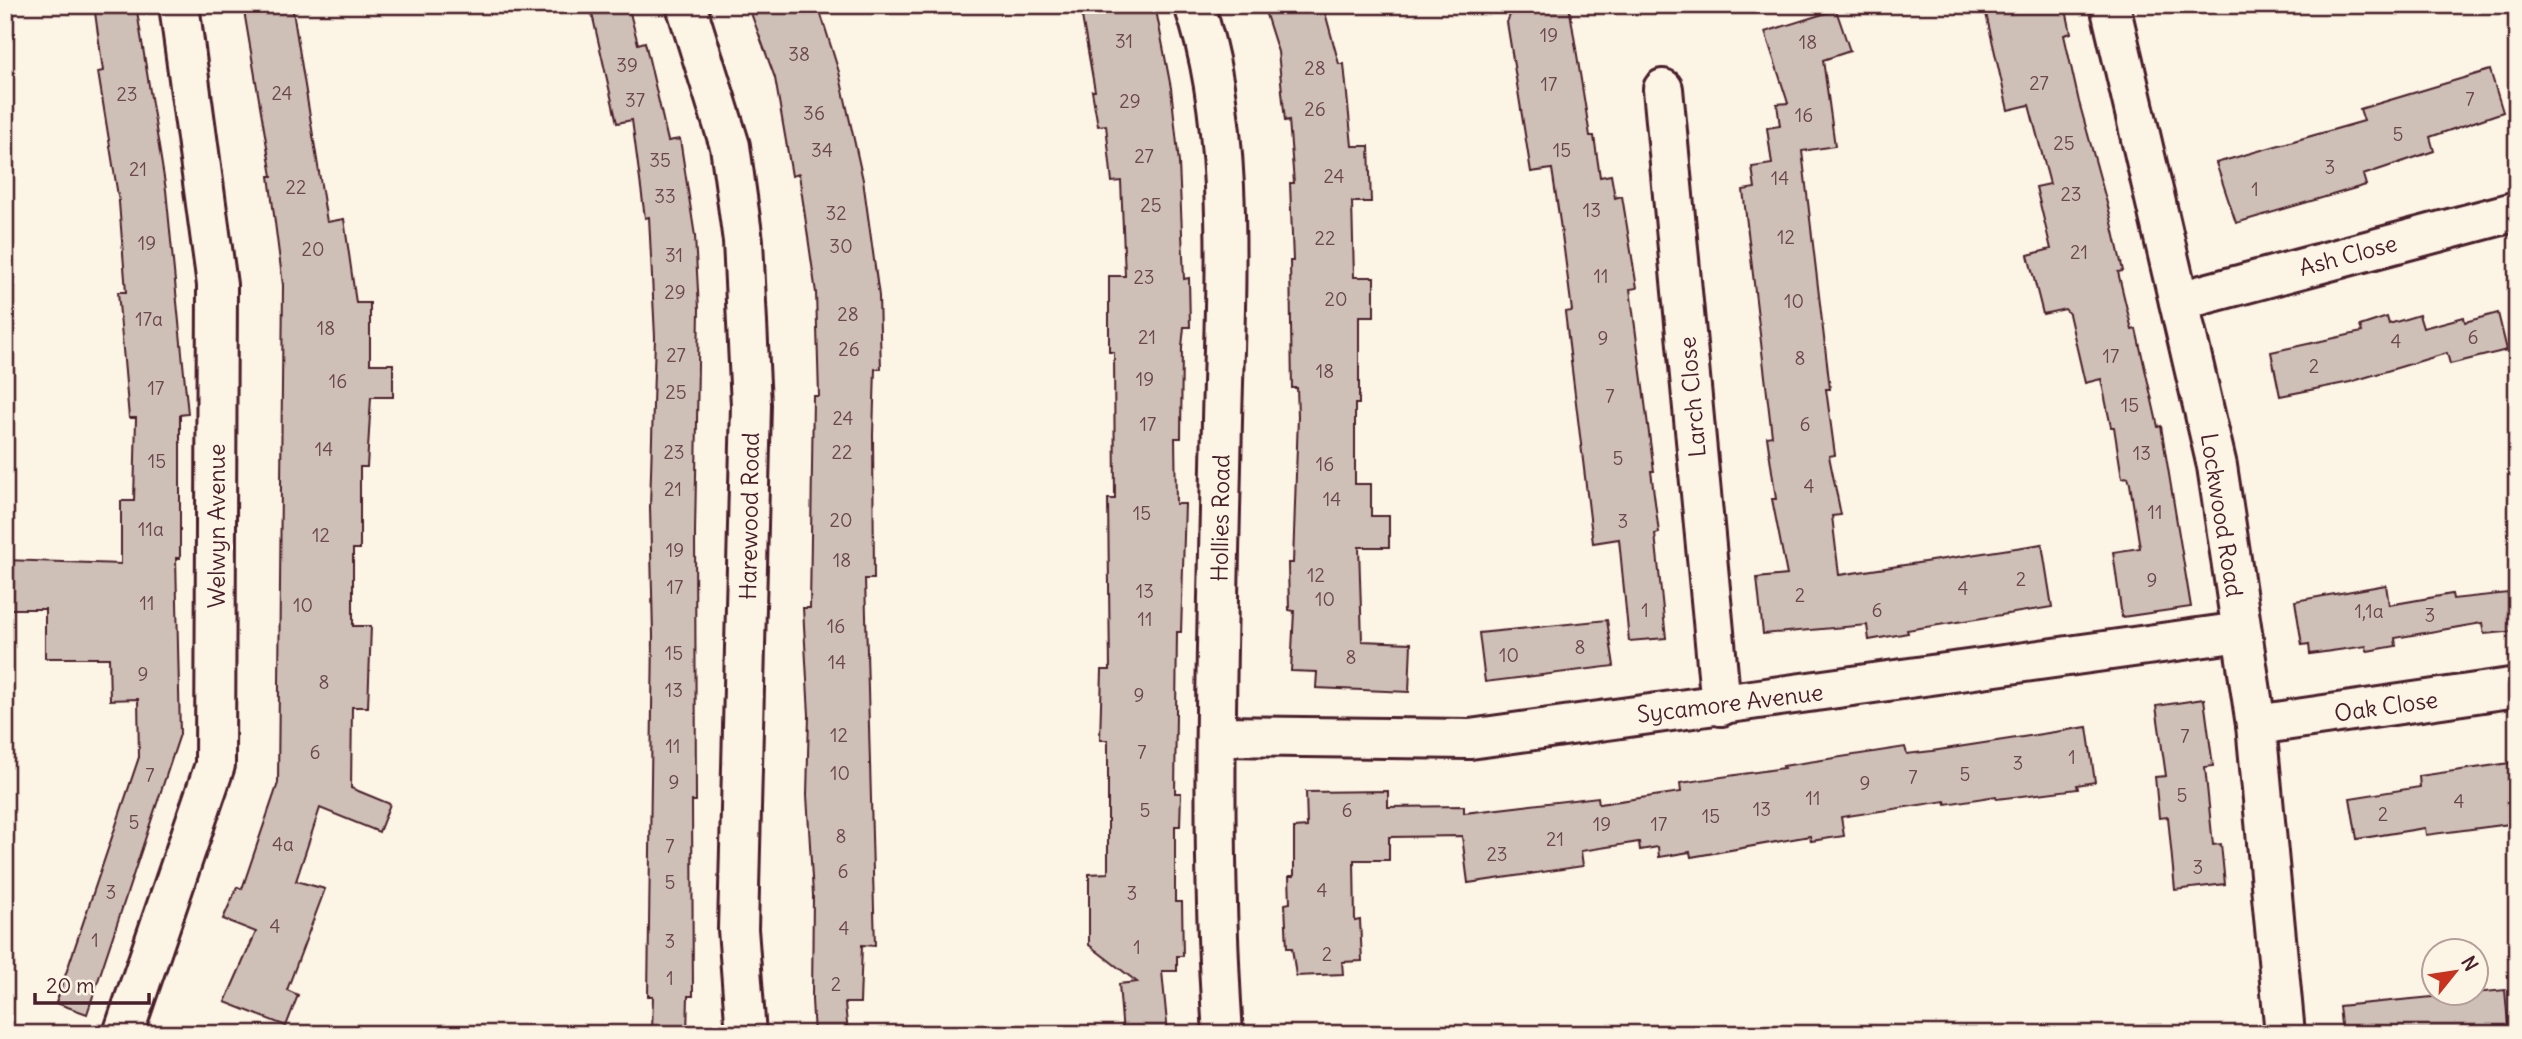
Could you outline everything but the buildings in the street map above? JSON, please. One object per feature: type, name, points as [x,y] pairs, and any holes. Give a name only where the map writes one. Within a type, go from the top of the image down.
[{"type":"street","name":"Welwyn Avenue","points":[[122,1034],[215,765],[218,285],[179,5]]},
{"type":"street","name":"Harewood Road","points":[[686,5],[730,146],[744,255],[751,405],[738,929],[746,1034]]},
{"type":"street","name":"Hollies Road","points":[[1194,5],[1201,26],[1213,91],[1222,169],[1224,295],[1216,736],[1218,961],[1223,1034]]},
{"type":"street","name":"Lockwood Road","points":[[2110,5],[2217,466],[2256,725],[2285,1034]]},
{"type":"street","name":"Larch Close","points":[[1663,89],[1721,706]]},
{"type":"street","name":"Ash Close","points":[[2179,301],[2517,211]]},
{"type":"street","name":"Sycamore Avenue","points":[[1216,736],[1470,739],[1555,725],[1721,706],[2241,632]]},
{"type":"street","name":"Oak Close","points":[[2256,725],[2517,687]]}]
